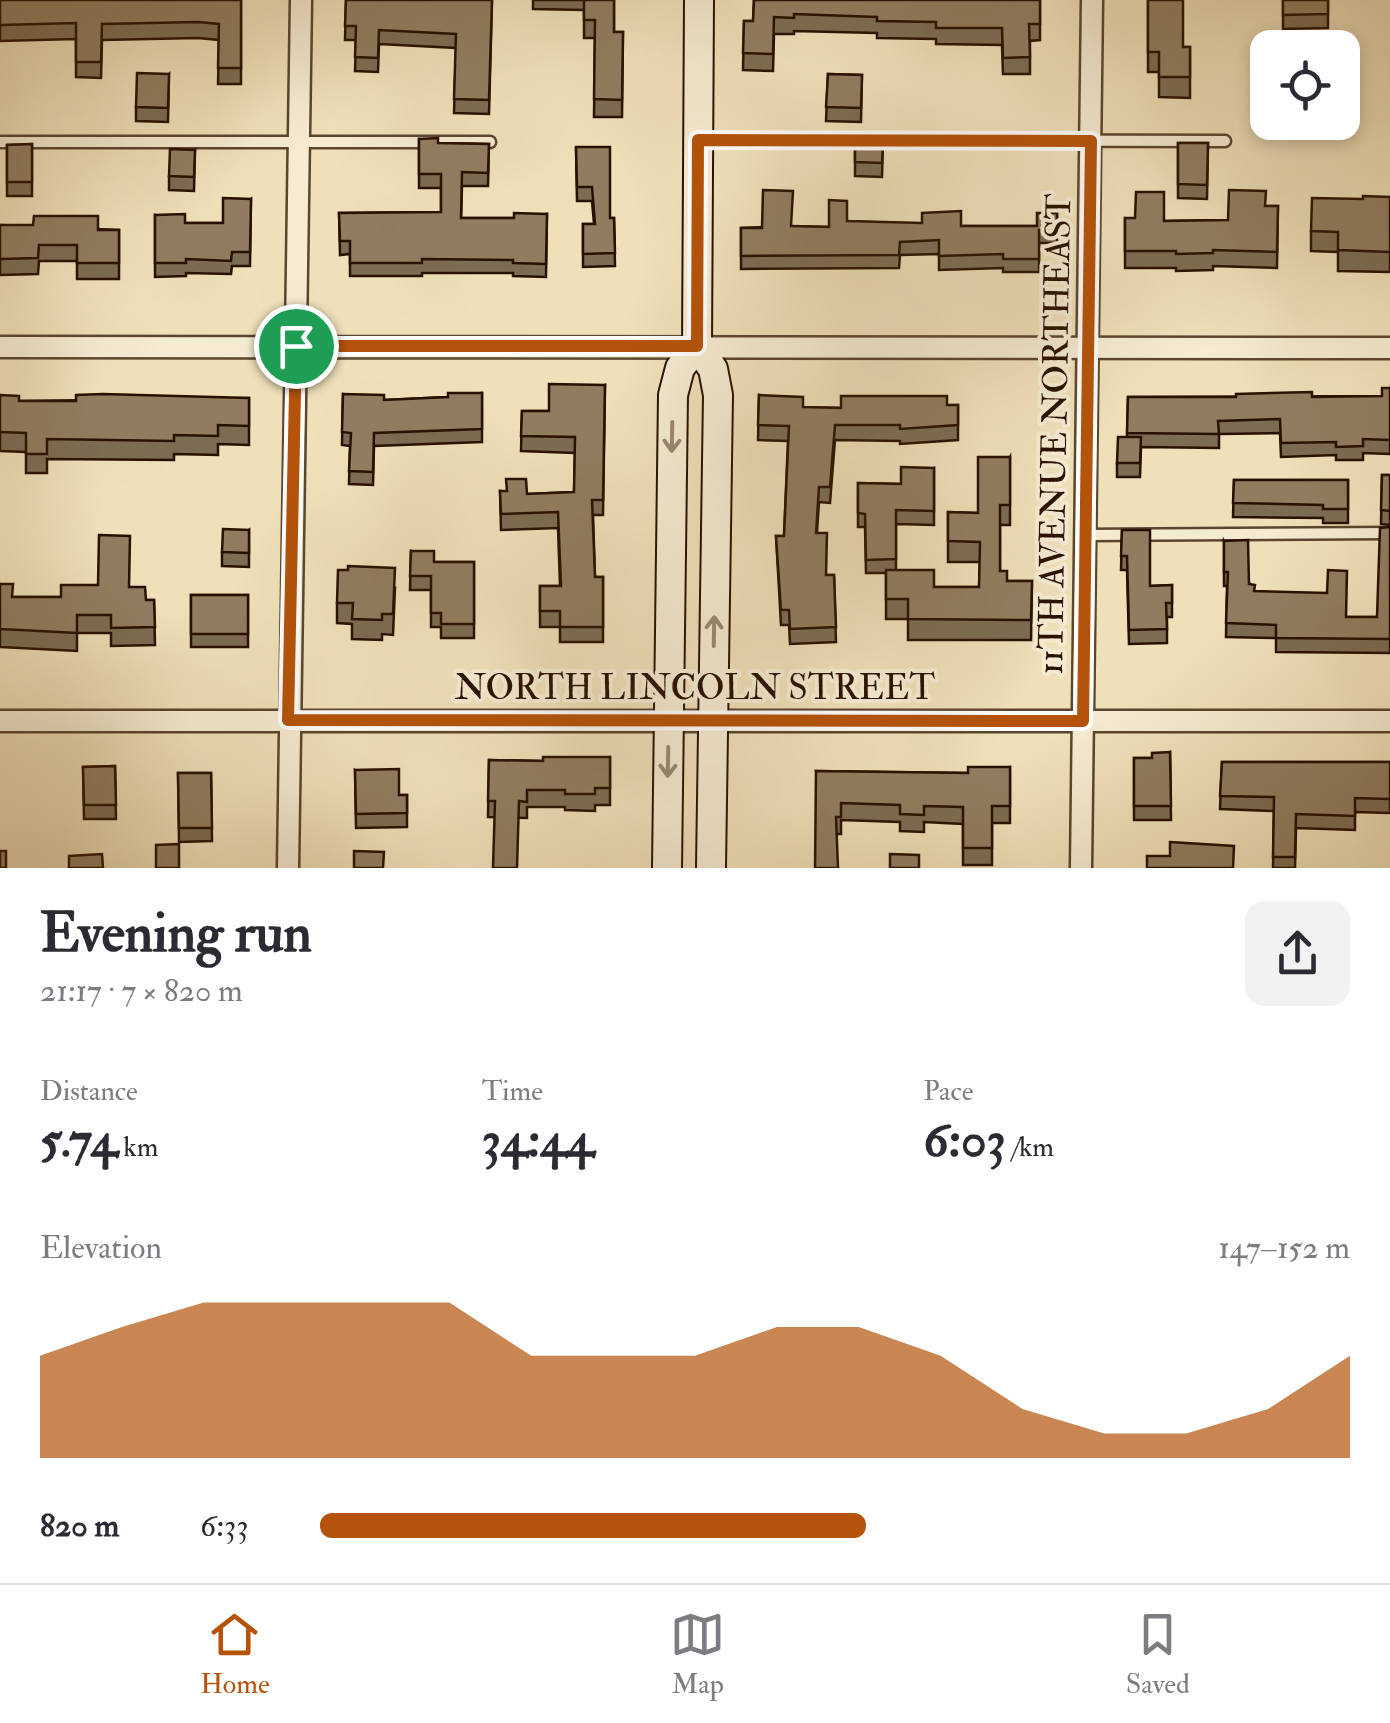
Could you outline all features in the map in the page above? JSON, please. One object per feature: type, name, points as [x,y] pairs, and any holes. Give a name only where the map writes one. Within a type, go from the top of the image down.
[{"type":"street","points":[[288,868],[300,0]]},
{"type":"street","points":[[699,0],[697,346],[713,369],[718,394],[711,868]]},
{"type":"street","name":"11TH AVENUE NORTHEAST","points":[[1081,868],[1092,0]]},
{"type":"street","points":[[667,868],[672,396],[680,368],[697,346]]},
{"type":"street","points":[[0,347],[1390,348]]},
{"type":"street","name":"NORTH LINCOLN STREET","points":[[0,721],[1390,721]]},
{"type":"lane","points":[[698,140],[1225,141]]},
{"type":"lane","points":[[0,142],[490,142]]},
{"type":"lane","points":[[1086,534],[1390,534]]},
{"type":"building","points":[[0,0],[241,0],[241,68],[218,68],[219,24],[198,22],[102,24],[101,62],[76,62],[76,23],[0,25]]},
{"type":"building","points":[[346,0],[492,0],[489,100],[454,99],[456,34],[379,30],[378,58],[355,57],[356,26],[345,26]]},
{"type":"building","points":[[584,0],[614,0],[614,32],[623,32],[622,100],[594,99],[595,20],[584,20]]},
{"type":"building","points":[[754,0],[1040,0],[1040,24],[1029,24],[1030,57],[1003,58],[1002,28],[936,28],[936,22],[794,14],[794,18],[774,17],[773,54],[743,53],[744,21],[753,21]]},
{"type":"building","points":[[1148,0],[1183,0],[1183,47],[1190,47],[1190,77],[1159,77],[1159,52],[1148,52]]},
{"type":"building","points":[[1283,0],[1328,0],[1328,14],[1283,15]]},
{"type":"building","points":[[137,73],[169,74],[168,108],[136,107]]},
{"type":"building","points":[[828,74],[862,75],[861,108],[826,107]]},
{"type":"building","points":[[438,138],[438,143],[489,144],[488,173],[462,172],[461,218],[547,214],[546,264],[422,259],[422,263],[350,263],[350,241],[340,241],[339,213],[441,212],[441,174],[419,174],[419,139]]},
{"type":"building","points":[[855,141],[883,142],[882,163],[855,162]]},
{"type":"building","points":[[1178,143],[1208,143],[1207,185],[1178,184]]},
{"type":"building","points":[[32,144],[32,182],[7,182],[7,145]]},
{"type":"building","points":[[576,147],[610,147],[610,218],[614,218],[615,253],[583,254],[583,224],[595,224],[592,187],[577,187]]},
{"type":"building","points":[[170,149],[195,150],[194,177],[169,176]]},
{"type":"building","points":[[763,190],[793,191],[791,226],[829,227],[829,200],[847,201],[847,221],[922,223],[922,213],[961,211],[961,226],[1037,226],[1037,213],[1057,213],[1057,230],[1039,230],[1039,259],[1003,259],[1003,254],[939,256],[939,240],[900,242],[899,255],[741,256],[741,228],[762,228]]},
{"type":"building","points":[[1229,190],[1266,191],[1265,206],[1278,206],[1277,252],[1125,251],[1125,218],[1135,218],[1136,192],[1164,192],[1164,221],[1228,220]]},
{"type":"building","points":[[1390,197],[1390,252],[1338,250],[1338,232],[1311,231],[1312,198]]},
{"type":"building","points":[[223,198],[251,199],[250,252],[232,252],[231,261],[186,259],[186,263],[155,263],[155,215],[185,214],[185,223],[223,223]]},
{"type":"building","points":[[34,216],[98,216],[98,230],[119,230],[119,263],[77,263],[77,245],[39,245],[38,258],[0,259],[0,225],[33,225]]},
{"type":"building","points":[[549,384],[605,385],[603,500],[592,500],[595,577],[603,577],[603,627],[560,627],[560,611],[540,611],[540,586],[561,586],[558,512],[501,514],[500,491],[507,491],[506,479],[526,479],[527,494],[574,492],[575,437],[521,436],[522,411],[549,411]]},
{"type":"building","points":[[1382,388],[1390,388],[1390,440],[1363,439],[1363,446],[1336,447],[1336,442],[1281,443],[1280,419],[1218,421],[1219,434],[1127,433],[1128,397],[1312,392],[1312,397],[1382,396]]},
{"type":"building","points":[[448,393],[482,393],[482,429],[374,433],[373,472],[349,471],[351,433],[342,432],[343,394],[384,395],[384,400],[448,397]]},
{"type":"building","points":[[0,395],[19,396],[19,401],[76,401],[76,395],[249,398],[249,426],[218,425],[218,436],[174,435],[174,441],[47,439],[47,454],[26,454],[26,433],[0,432]]},
{"type":"building","points":[[759,395],[803,397],[803,407],[841,408],[841,396],[947,396],[947,405],[958,405],[958,425],[900,429],[900,425],[835,425],[830,487],[819,487],[816,533],[827,533],[826,575],[834,575],[836,627],[790,629],[789,610],[781,610],[776,536],[784,536],[789,426],[758,425]]},
{"type":"building","points":[[1118,437],[1141,437],[1140,463],[1117,463]]},
{"type":"building","points":[[978,457],[1010,457],[1010,505],[1000,505],[1000,571],[1007,571],[1007,581],[1032,581],[1031,620],[908,619],[908,599],[886,599],[886,570],[934,570],[934,587],[979,587],[980,542],[948,541],[948,512],[978,513]]},
{"type":"building","points":[[901,467],[934,468],[934,511],[896,510],[896,559],[866,560],[865,514],[858,513],[858,483],[901,484]]},
{"type":"building","points":[[1382,475],[1390,475],[1390,511],[1381,510]]},
{"type":"building","points":[[1234,480],[1348,480],[1348,509],[1233,503]]},
{"type":"building","points":[[1390,527],[1390,639],[1276,638],[1276,625],[1226,623],[1228,572],[1224,572],[1224,541],[1248,540],[1249,584],[1255,585],[1254,591],[1327,593],[1328,570],[1347,571],[1346,617],[1377,617],[1380,528]]},
{"type":"building","points":[[223,529],[249,530],[249,553],[222,552]]},
{"type":"building","points":[[1122,530],[1150,530],[1150,586],[1172,585],[1172,603],[1166,603],[1167,629],[1129,630],[1127,556],[1121,556]]},
{"type":"building","points":[[99,535],[130,536],[129,587],[145,587],[146,600],[154,600],[155,627],[111,628],[111,615],[77,615],[77,633],[0,629],[0,584],[13,584],[12,597],[61,597],[61,585],[98,585]]},
{"type":"building","points":[[411,551],[434,551],[434,562],[474,562],[474,624],[441,624],[441,613],[431,613],[431,576],[410,576]]},
{"type":"building","points":[[348,566],[395,568],[393,614],[382,614],[382,620],[352,619],[353,603],[337,603],[338,570],[348,570]]},
{"type":"building","points":[[191,595],[248,595],[248,634],[191,634]]},
{"type":"building","points":[[1170,752],[1171,806],[1134,806],[1134,758]]},
{"type":"building","points":[[543,757],[610,757],[610,788],[595,788],[595,794],[527,790],[527,802],[519,801],[517,868],[493,868],[495,801],[488,801],[489,760],[543,761]]},
{"type":"building","points":[[1222,762],[1390,762],[1390,799],[1355,798],[1355,816],[1296,814],[1295,857],[1273,857],[1274,797],[1220,796]]},
{"type":"building","points":[[115,766],[116,805],[84,805],[83,767]]},
{"type":"building","points":[[968,767],[1010,767],[1010,806],[992,806],[992,848],[963,848],[963,807],[924,806],[924,815],[900,814],[900,805],[841,803],[841,817],[836,817],[838,868],[815,868],[816,771],[968,773]]},
{"type":"building","points":[[399,769],[399,795],[407,795],[407,813],[356,814],[355,770]]},
{"type":"building","points":[[178,773],[211,773],[212,828],[179,828]]},
{"type":"building","points":[[1170,842],[1234,846],[1233,868],[1147,868],[1147,856],[1170,856]]},
{"type":"building","points":[[179,844],[179,868],[156,868],[156,845]]},
{"type":"building","points":[[0,851],[6,851],[6,868],[0,868]]},
{"type":"building","points":[[354,851],[384,852],[383,868],[354,868]]},
{"type":"building","points":[[102,854],[103,868],[69,868],[69,856]]},
{"type":"building","points":[[890,854],[919,855],[919,868],[890,868]]},
{"type":"route","points":[[698,140],[1091,141],[1083,721],[288,720],[296,346],[697,346],[698,140]]}]
